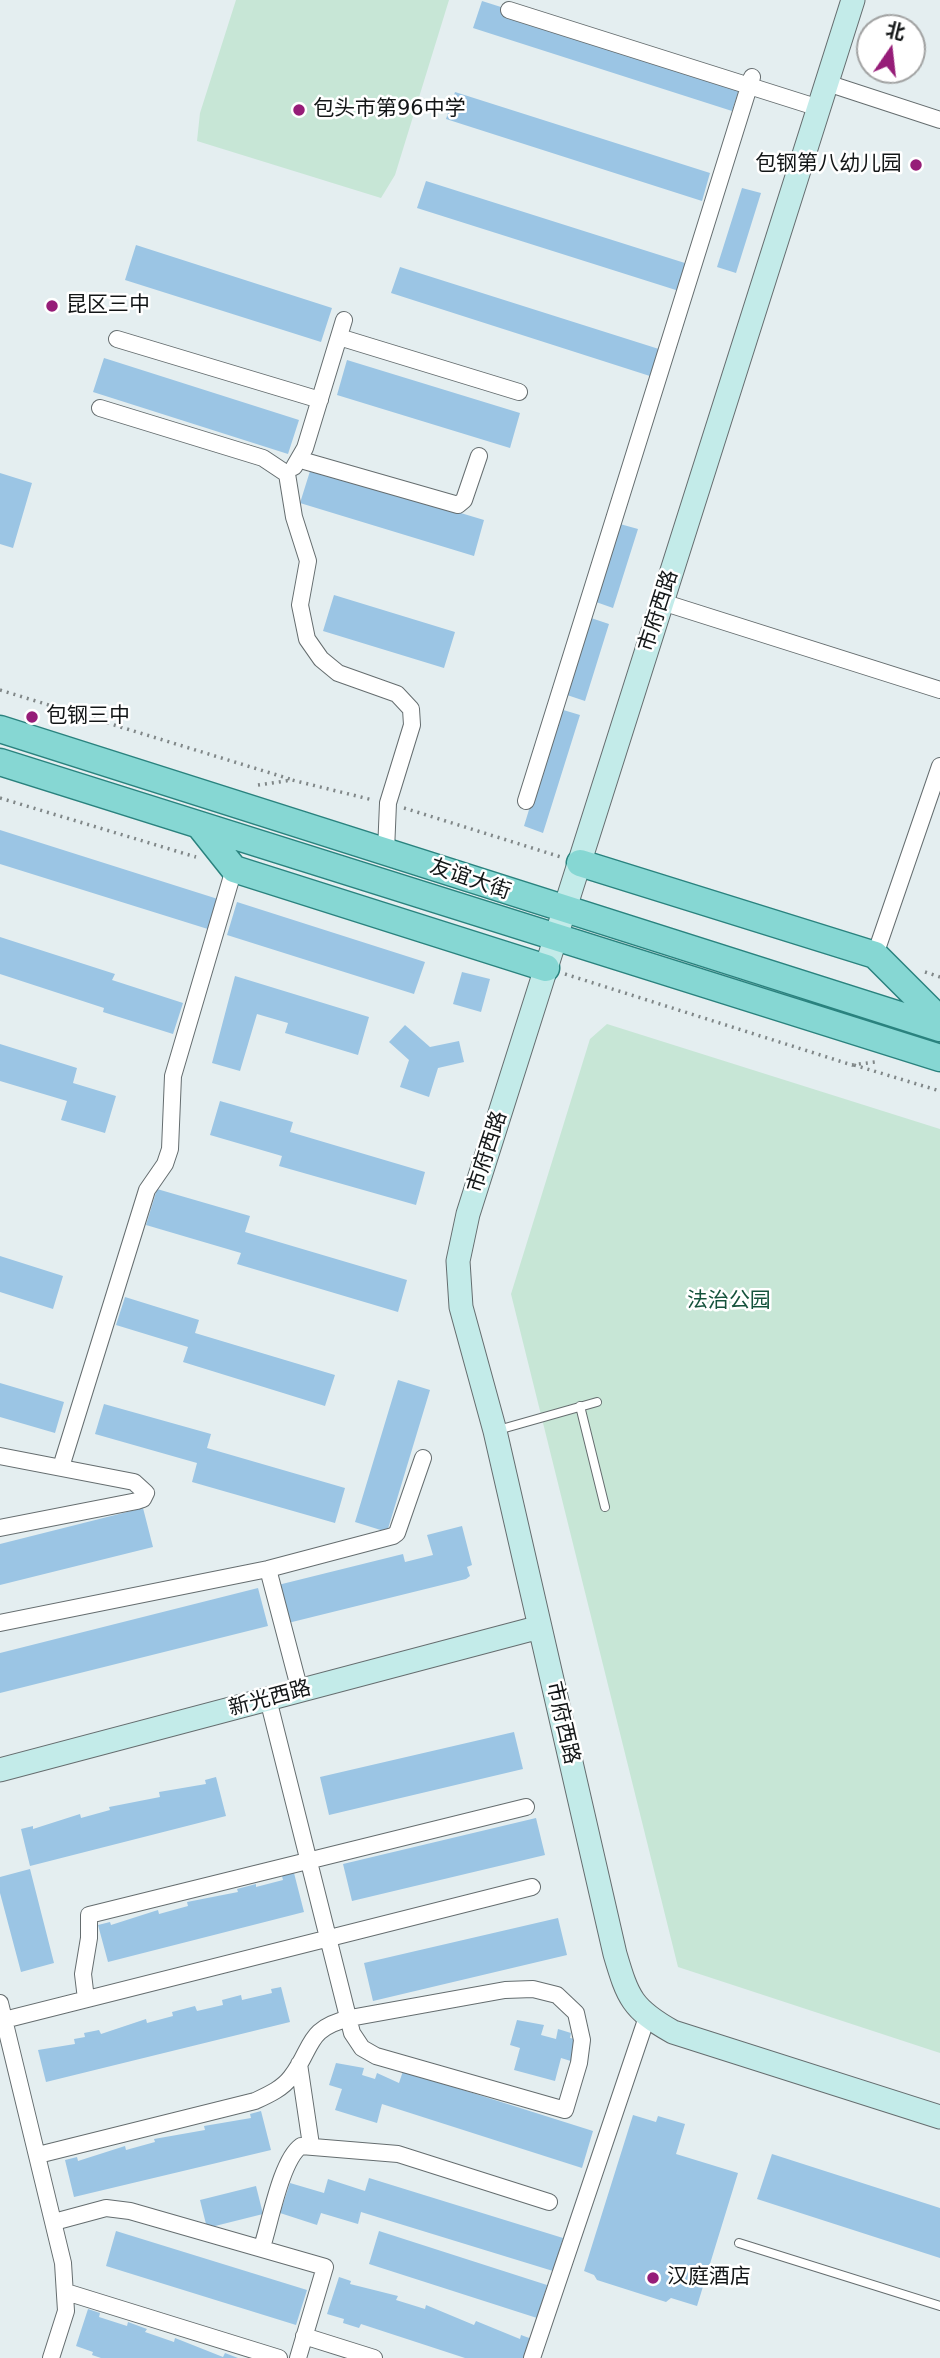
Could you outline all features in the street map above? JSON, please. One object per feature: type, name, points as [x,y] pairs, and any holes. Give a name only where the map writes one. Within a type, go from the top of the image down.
[{"type":"main road","name":"友谊大街","points":[[0,729],[386,851],[564,912],[940,1028]]},
{"type":"main road","name":"友谊大街","points":[[0,762],[940,1058]]},
{"type":"main road","points":[[199,825],[234,869],[546,968]]},
{"type":"main road","points":[[579,863],[875,955],[940,1020]]},
{"type":"street","name":"市府西路","points":[[853,0],[468,1214],[458,1261],[458,1292],[465,1329],[495,1431],[626,1994],[647,2017],[673,2032],[940,2118]]},
{"type":"street","points":[[509,9],[751,81],[819,108]]},
{"type":"street","points":[[526,801],[751,81]]},
{"type":"street","points":[[827,83],[940,120]]},
{"type":"street","points":[[287,474],[301,460],[344,320]]},
{"type":"street","points":[[339,337],[519,392]]},
{"type":"street","points":[[117,339],[320,400]]},
{"type":"street","points":[[100,408],[263,458],[287,474],[294,517],[308,561],[300,605],[307,639],[321,659],[338,673],[397,694],[411,709],[410,733],[388,803],[386,851]]},
{"type":"street","points":[[301,460],[458,505],[464,500],[479,456]]},
{"type":"street","points":[[662,602],[940,690]]},
{"type":"street","points":[[875,955],[940,766]]},
{"type":"street","points":[[61,1467],[146,1190],[165,1164],[170,1149],[173,1076],[234,869]]},
{"type":"street","points":[[0,1456],[134,1482],[143,1487],[146,1496],[137,1501],[0,1528]]},
{"type":"street","points":[[0,1623],[268,1569],[393,1536],[397,1533],[423,1458]]},
{"type":"street","points":[[268,1569],[300,1691]]},
{"type":"street","name":"新光西路","points":[[0,1770],[540,1627]]},
{"type":"street","points":[[38,2155],[255,2101],[284,2085],[316,2034],[330,2023],[350,2018],[505,1990],[533,1989],[557,1995],[572,2005],[582,2031],[581,2053],[565,2110],[376,2056],[357,2042],[350,2018],[268,1699]]},
{"type":"street","points":[[86,1999],[83,1974],[89,1938],[89,1915],[526,1807]]},
{"type":"street","points":[[2,2020],[532,1887]]},
{"type":"street","points":[[0,2003],[2,2020],[54,2222],[66,2292],[66,2311],[51,2358]]},
{"type":"street","points":[[532,2358],[647,2017]]},
{"type":"street","points":[[299,2064],[311,2145]]},
{"type":"street","points":[[262,2248],[291,2157],[301,2146],[398,2154],[549,2202]]},
{"type":"street","points":[[54,2222],[106,2208],[118,2209],[325,2267],[298,2358]]},
{"type":"street","points":[[66,2292],[279,2358]]},
{"type":"street","points":[[304,2336],[373,2358]]},
{"type":"lane","points":[[495,1431],[597,1402]]},
{"type":"lane","points":[[580,1406],[605,1507]]},
{"type":"lane","points":[[739,2243],[940,2306]]},
{"type":"path","points":[[0,690],[292,780]]},
{"type":"path","points":[[0,798],[234,869]]},
{"type":"path","points":[[546,968],[940,1091]]},
{"type":"path","points":[[852,1065],[879,1062]]},
{"type":"green space","points":[[236,0],[449,0],[395,175],[381,198],[197,141],[200,113]]},
{"type":"green space","name":"法治公园","points":[[607,1024],[940,1129],[940,2053],[678,1967],[511,1294],[590,1039]]},
{"type":"building","points":[[482,1],[741,83],[732,111],[473,28]]},
{"type":"building","points":[[455,92],[710,173],[702,201],[446,119]]},
{"type":"building","points":[[426,181],[688,264],[679,291],[417,208]]},
{"type":"building","points":[[742,188],[761,193],[736,273],[717,267]]},
{"type":"building","points":[[136,245],[332,308],[321,342],[125,280]]},
{"type":"building","points":[[400,267],[662,350],[653,377],[391,293]]},
{"type":"building","points":[[104,358],[299,420],[288,454],[93,392]]},
{"type":"building","points":[[347,360],[520,413],[510,448],[337,395]]},
{"type":"building","points":[[311,468],[484,520],[474,556],[300,503]]},
{"type":"building","points":[[0,473],[32,483],[13,548],[0,544]]},
{"type":"building","points":[[620,524],[638,529],[613,608],[596,602]]},
{"type":"building","points":[[334,595],[455,632],[444,668],[323,631]]},
{"type":"building","points":[[591,618],[609,624],[585,701],[567,695]]},
{"type":"building","points":[[560,709],[580,715],[543,833],[524,826]]},
{"type":"building","points":[[0,830],[221,900],[211,930],[0,864]]},
{"type":"building","points":[[237,902],[425,962],[414,994],[227,935]]},
{"type":"building","points":[[0,937],[115,974],[112,980],[183,1003],[173,1034],[103,1012],[104,1008],[0,974]]},
{"type":"building","points":[[462,972],[490,979],[481,1012],[453,1004]]},
{"type":"building","points":[[235,976],[369,1017],[358,1055],[285,1033],[288,1023],[257,1014],[240,1071],[212,1063]]},
{"type":"building","points":[[405,1025],[430,1047],[459,1041],[464,1062],[438,1068],[429,1097],[400,1087],[409,1060],[389,1042]]},
{"type":"building","points":[[0,1044],[77,1068],[73,1083],[116,1096],[105,1133],[61,1120],[67,1101],[0,1081]]},
{"type":"building","points":[[220,1101],[293,1122],[290,1132],[425,1172],[416,1205],[279,1166],[282,1156],[210,1135]]},
{"type":"building","points":[[157,1189],[250,1216],[245,1232],[407,1280],[398,1312],[237,1264],[241,1253],[146,1225]]},
{"type":"building","points":[[0,1256],[63,1276],[53,1309],[0,1292]]},
{"type":"building","points":[[125,1297],[199,1320],[195,1333],[335,1375],[325,1406],[183,1362],[188,1347],[116,1325]]},
{"type":"building","points":[[398,1380],[430,1390],[387,1532],[355,1522]]},
{"type":"building","points":[[0,1383],[64,1402],[55,1433],[0,1417]]},
{"type":"building","points":[[104,1404],[211,1434],[207,1448],[345,1488],[335,1523],[192,1482],[197,1463],[95,1434]]},
{"type":"building","points":[[143,1508],[153,1547],[0,1585],[0,1544]]},
{"type":"building","points":[[462,1526],[472,1565],[467,1567],[470,1576],[466,1579],[288,1623],[278,1585],[403,1554],[405,1562],[433,1555],[427,1535]]},
{"type":"building","points":[[258,1588],[268,1626],[0,1693],[0,1653]]},
{"type":"building","points":[[514,1732],[523,1769],[329,1815],[320,1777]]},
{"type":"building","points":[[216,1777],[226,1816],[30,1866],[21,1829],[33,1826],[33,1829],[80,1814],[81,1818],[110,1810],[109,1807],[160,1797],[159,1792],[206,1784],[205,1780]]},
{"type":"building","points":[[536,1818],[545,1855],[352,1901],[343,1864]]},
{"type":"building","points":[[30,1869],[54,1963],[21,1972],[0,1893],[0,1877]]},
{"type":"building","points":[[294,1873],[304,1912],[108,1962],[98,1925],[110,1922],[111,1925],[158,1910],[159,1914],[188,1906],[187,1902],[238,1892],[237,1889],[256,1884],[256,1887],[283,1880],[282,1876]]},
{"type":"building","points":[[558,1918],[567,1955],[373,2001],[364,1963]]},
{"type":"building","points":[[281,1987],[290,2022],[46,2082],[38,2050],[75,2044],[74,2039],[85,2037],[84,2033],[99,2030],[101,2034],[146,2019],[147,2023],[173,2016],[172,2012],[195,2006],[197,2011],[223,2005],[222,2000],[241,1995],[242,2000],[272,1993],[271,1989]]},
{"type":"building","points":[[517,2020],[544,2025],[541,2035],[556,2039],[558,2029],[571,2033],[570,2038],[580,2040],[574,2062],[561,2058],[555,2081],[514,2070],[520,2048],[510,2045]]},
{"type":"building","points":[[336,2063],[364,2068],[362,2075],[375,2079],[377,2073],[399,2083],[403,2071],[593,2131],[582,2168],[382,2104],[377,2123],[335,2110],[342,2089],[329,2085]]},
{"type":"building","points":[[261,2111],[271,2150],[74,2197],[65,2160],[77,2157],[78,2161],[125,2146],[126,2150],[155,2142],[154,2139],[205,2130],[204,2126],[251,2118],[250,2114]]},
{"type":"building","points":[[633,2115],[656,2122],[658,2116],[685,2124],[676,2154],[738,2173],[697,2306],[671,2298],[666,2302],[597,2280],[594,2275],[584,2271]]},
{"type":"building","points":[[772,2154],[940,2208],[940,2258],[757,2199]]},
{"type":"building","points":[[369,2178],[563,2238],[553,2271],[361,2212],[358,2224],[321,2213],[317,2225],[280,2213],[290,2183],[324,2193],[328,2179],[365,2191]]},
{"type":"building","points":[[256,2186],[263,2214],[207,2228],[200,2200]]},
{"type":"building","points":[[116,2231],[307,2290],[296,2325],[106,2266]]},
{"type":"building","points":[[379,2231],[547,2285],[537,2318],[369,2264]]},
{"type":"building","points":[[339,2277],[351,2281],[350,2284],[398,2296],[396,2300],[425,2309],[426,2305],[474,2325],[476,2321],[520,2339],[521,2335],[532,2339],[525,2358],[465,2358],[361,2324],[359,2328],[343,2323],[344,2319],[327,2314]]},
{"type":"building","points":[[88,2309],[100,2313],[99,2317],[127,2326],[128,2322],[147,2329],[145,2332],[174,2342],[175,2338],[223,2357],[225,2353],[238,2358],[101,2358],[76,2346]]},
{"type":"place","name":"包头市第96中学","points":[[299,110]]},
{"type":"place","name":"包钢第八幼儿园","points":[[916,165]]},
{"type":"place","name":"昆区三中","points":[[52,306]]},
{"type":"place","name":"包钢三中","points":[[32,717]]},
{"type":"place","name":"汉庭酒店","points":[[653,2278]]}]
